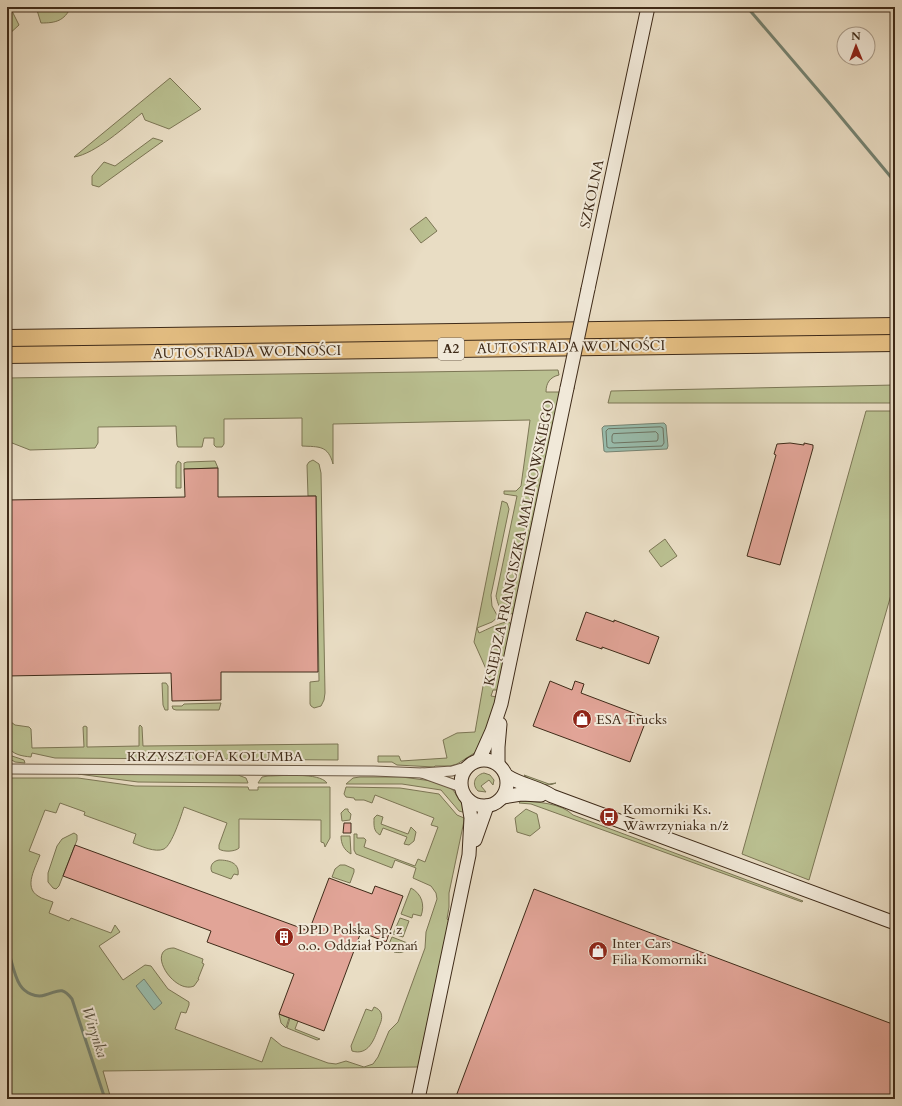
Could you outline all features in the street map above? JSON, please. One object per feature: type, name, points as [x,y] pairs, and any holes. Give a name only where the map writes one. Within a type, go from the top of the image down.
[{"type":"highway","name":"AUTOSTRADA WOLNOŚCI","points":[[7,338],[895,326]]},
{"type":"highway","name":"AUTOSTRADA WOLNOŚCI","points":[[7,355],[895,343]]},
{"type":"street","name":"SZKOLNA","points":[[567,388],[648,7]]},
{"type":"street","name":"KSIĘDZA FRANCISZKA MALINOWSKIEGO","points":[[474,763],[492,731],[501,704],[567,388]]},
{"type":"street","name":"KSIĘDZA FRANCISZKA MALINOWSKIEGO","points":[[498,764],[501,704]]},
{"type":"street","points":[[507,776],[508,784],[503,797],[499,802],[487,806],[474,804],[468,800],[461,787],[462,775],[474,763],[491,761],[498,764],[507,776],[519,783],[544,791],[552,796],[895,923]]},
{"type":"street","name":"KRZYSZTOFA KOLUMBA","points":[[7,769],[389,771],[422,773],[452,771],[474,763]]},
{"type":"street","name":"KRZYSZTOFA KOLUMBA","points":[[422,773],[461,787]]},
{"type":"street","points":[[503,797],[521,794],[552,796]]},
{"type":"street","points":[[468,800],[471,818],[469,855]]},
{"type":"street","points":[[418,1099],[469,855],[487,806]]},
{"type":"shaded area","points":[[7,7],[10,7],[19,25],[7,36]]},
{"type":"shaded area","points":[[36,7],[71,7],[59,20],[55,22],[41,23]]},
{"type":"shaded area","points":[[170,78],[201,109],[169,129],[145,120],[142,113],[101,145],[82,155],[74,157]]},
{"type":"shaded area","points":[[153,138],[163,141],[99,187],[92,185],[92,176],[104,162],[115,166]]},
{"type":"shaded area","points":[[426,217],[437,231],[421,243],[410,229]]},
{"type":"shaded area","points":[[558,370],[559,375],[551,379],[547,386],[546,392],[561,392],[514,613],[510,614],[506,614],[501,610],[496,596],[517,496],[504,494],[504,491],[516,491],[521,486],[530,420],[333,424],[333,464],[328,453],[322,448],[302,446],[302,418],[224,419],[224,444],[222,447],[216,447],[214,445],[214,438],[204,438],[202,447],[178,447],[176,426],[98,427],[98,443],[95,448],[30,450],[7,441],[7,378]]},
{"type":"shaded area","points":[[895,385],[895,403],[608,403],[611,391]]},
{"type":"shaded area","points":[[866,411],[895,411],[895,581],[809,880],[742,854]]},
{"type":"shaded area","points":[[313,460],[319,464],[321,473],[325,693],[321,706],[314,708],[310,704],[310,682],[319,681],[316,496],[308,496],[307,465]]},
{"type":"shaded area","points":[[178,461],[181,463],[181,488],[176,488],[176,465]]},
{"type":"shaded area","points":[[215,461],[218,468],[184,469],[184,463],[187,462]]},
{"type":"shaded area","points":[[502,501],[507,503],[509,509],[491,595],[492,606],[498,617],[492,622],[477,628],[479,633],[506,622],[509,622],[511,625],[499,690],[493,690],[491,696],[497,697],[493,717],[476,752],[457,764],[434,767],[397,765],[392,762],[378,762],[378,756],[399,756],[401,761],[447,758],[443,740],[457,733],[475,732],[486,669],[474,642]]},
{"type":"shaded area","points":[[665,539],[677,556],[661,567],[649,551]]},
{"type":"shaded area","points":[[162,683],[166,683],[168,686],[168,710],[165,710],[163,705]]},
{"type":"shaded area","points":[[221,703],[219,710],[176,710],[173,709],[172,706],[182,706],[184,704]]},
{"type":"shaded area","points":[[7,719],[15,725],[29,727],[31,729],[32,748],[84,747],[83,727],[85,726],[87,727],[87,747],[139,746],[140,725],[142,727],[143,746],[338,744],[338,760],[55,758],[32,753],[31,757],[28,757],[15,753],[7,746]]},
{"type":"shaded area","points":[[7,753],[24,760],[25,763],[15,762],[7,757]]},
{"type":"shaded area","points":[[484,773],[490,775],[494,780],[493,785],[489,780],[481,786],[486,792],[478,791],[474,783],[478,776]]},
{"type":"shaded area","points":[[78,774],[238,775],[246,778],[248,783],[138,782]]},
{"type":"shaded area","points":[[524,775],[549,784],[556,783],[548,785],[539,784]]},
{"type":"shaded area","points":[[308,776],[316,777],[327,783],[258,783],[262,777]]},
{"type":"shaded area","points":[[402,777],[432,781],[447,786],[453,790],[464,806],[466,813],[459,811],[441,790],[402,784],[346,784],[353,778]]},
{"type":"shaded area","points":[[11,778],[78,778],[135,786],[248,787],[249,790],[258,790],[258,787],[330,787],[330,838],[325,847],[324,843],[321,842],[321,820],[239,819],[239,848],[232,851],[223,851],[219,849],[219,845],[227,823],[184,807],[170,842],[164,849],[152,850],[133,843],[136,834],[84,815],[85,812],[60,803],[56,813],[45,810],[29,851],[40,855],[32,877],[31,887],[38,896],[53,902],[49,913],[69,921],[71,918],[111,933],[115,925],[120,932],[99,946],[123,980],[145,965],[151,966],[168,989],[189,1002],[186,1013],[181,1012],[175,1029],[262,1062],[271,1037],[282,1046],[328,1063],[336,1064],[346,1061],[364,1067],[373,1064],[378,1057],[389,1031],[398,1022],[425,948],[426,932],[437,899],[436,893],[431,886],[413,878],[416,868],[395,860],[392,868],[356,854],[354,850],[354,834],[357,834],[357,838],[364,838],[366,840],[364,847],[415,866],[418,859],[425,862],[438,827],[431,825],[434,818],[375,795],[372,803],[364,800],[355,800],[354,798],[346,797],[344,794],[346,787],[400,788],[439,794],[457,815],[464,818],[464,821],[449,893],[447,919],[449,921],[418,1067],[103,1071],[111,1099],[7,1099],[7,785],[11,785]]},
{"type":"shaded area","points":[[521,801],[542,803],[562,808],[573,815],[803,901],[802,902],[531,804],[519,803]]},
{"type":"shaded area","points":[[345,809],[348,809],[351,814],[350,820],[342,821],[341,813]]},
{"type":"shaded area","points":[[526,809],[537,814],[540,828],[530,836],[517,832],[515,818]]},
{"type":"shaded area","points":[[377,815],[383,817],[381,824],[408,834],[411,827],[416,832],[414,841],[409,845],[404,844],[407,837],[383,828],[380,835],[374,828],[374,818]]},
{"type":"shaded area","points":[[74,833],[77,835],[77,840],[59,886],[56,889],[53,888],[48,882],[48,873],[57,846],[62,839]]},
{"type":"shaded area","points":[[341,836],[350,836],[351,854],[346,851],[343,846]]},
{"type":"shaded area","points":[[219,860],[236,865],[238,875],[234,874],[231,879],[212,872],[212,864]]},
{"type":"shaded area","points":[[340,865],[345,865],[354,869],[350,883],[332,877],[335,869]]},
{"type":"shaded area","points":[[411,888],[418,893],[422,900],[423,908],[421,916],[413,914],[412,918],[401,914]]},
{"type":"shaded area","points":[[400,918],[409,921],[403,937],[393,934]]},
{"type":"shaded area","points":[[392,937],[410,944],[408,948],[400,953],[394,952],[396,947],[389,944]]},
{"type":"shaded area","points":[[174,948],[203,959],[202,963],[204,964],[199,979],[194,986],[186,987],[178,984],[165,970],[162,962],[162,955],[165,950]]},
{"type":"shaded area","points":[[374,1007],[380,1011],[382,1017],[370,1046],[362,1051],[352,1051],[351,1046],[366,1009],[372,1011]]},
{"type":"shaded area","points":[[279,1014],[289,1018],[286,1028],[281,1023]]},
{"type":"shaded area","points":[[290,1018],[298,1021],[295,1029],[320,1039],[317,1040],[287,1028]]},
{"type":"water","points":[[664,423],[666,425],[667,449],[604,451],[602,428],[604,426]]},
{"type":"water","points":[[144,979],[162,1003],[154,1010],[136,986]]},
{"type":"building","points":[[790,443],[804,445],[804,443],[813,445],[813,448],[780,565],[747,556],[776,455],[774,454],[777,444]]},
{"type":"building","points":[[218,468],[218,497],[316,496],[318,672],[221,672],[221,700],[172,701],[171,673],[7,676],[7,500],[185,497],[184,469]]},
{"type":"building","points":[[586,612],[614,622],[614,620],[659,637],[649,664],[602,647],[602,649],[576,640]]},
{"type":"building","name":"ESA Trucks","points":[[550,681],[572,690],[575,681],[584,684],[581,693],[647,718],[630,762],[533,726]]},
{"type":"building","points":[[344,823],[351,823],[351,833],[343,833]]},
{"type":"building","name":"DPD Polska Sp. z o.o. Oddział Poznań","points":[[75,845],[309,931],[329,878],[372,894],[375,886],[403,896],[386,942],[361,932],[324,1031],[279,1014],[294,974],[207,942],[211,931],[63,876]]},
{"type":"building","points":[[534,889],[895,1025],[895,1099],[455,1099]]},
{"type":"waterway","points":[[747,7],[895,182]]},
{"type":"waterway","name":"Wirynka","points":[[7,946],[16,977],[20,985],[25,990],[38,996],[62,991],[72,999],[105,1099]]},
{"type":"place","name":"ESA Trucks","points":[[582,719]]},
{"type":"place","name":"Komorniki Ks. Wawrzyniaka n/ż","points":[[609,817]]},
{"type":"place","name":"DPD Polska Sp. z o.o. Oddział Poznań","points":[[284,937]]},
{"type":"place","name":"Inter Cars Filia Komorniki","points":[[598,951]]}]
